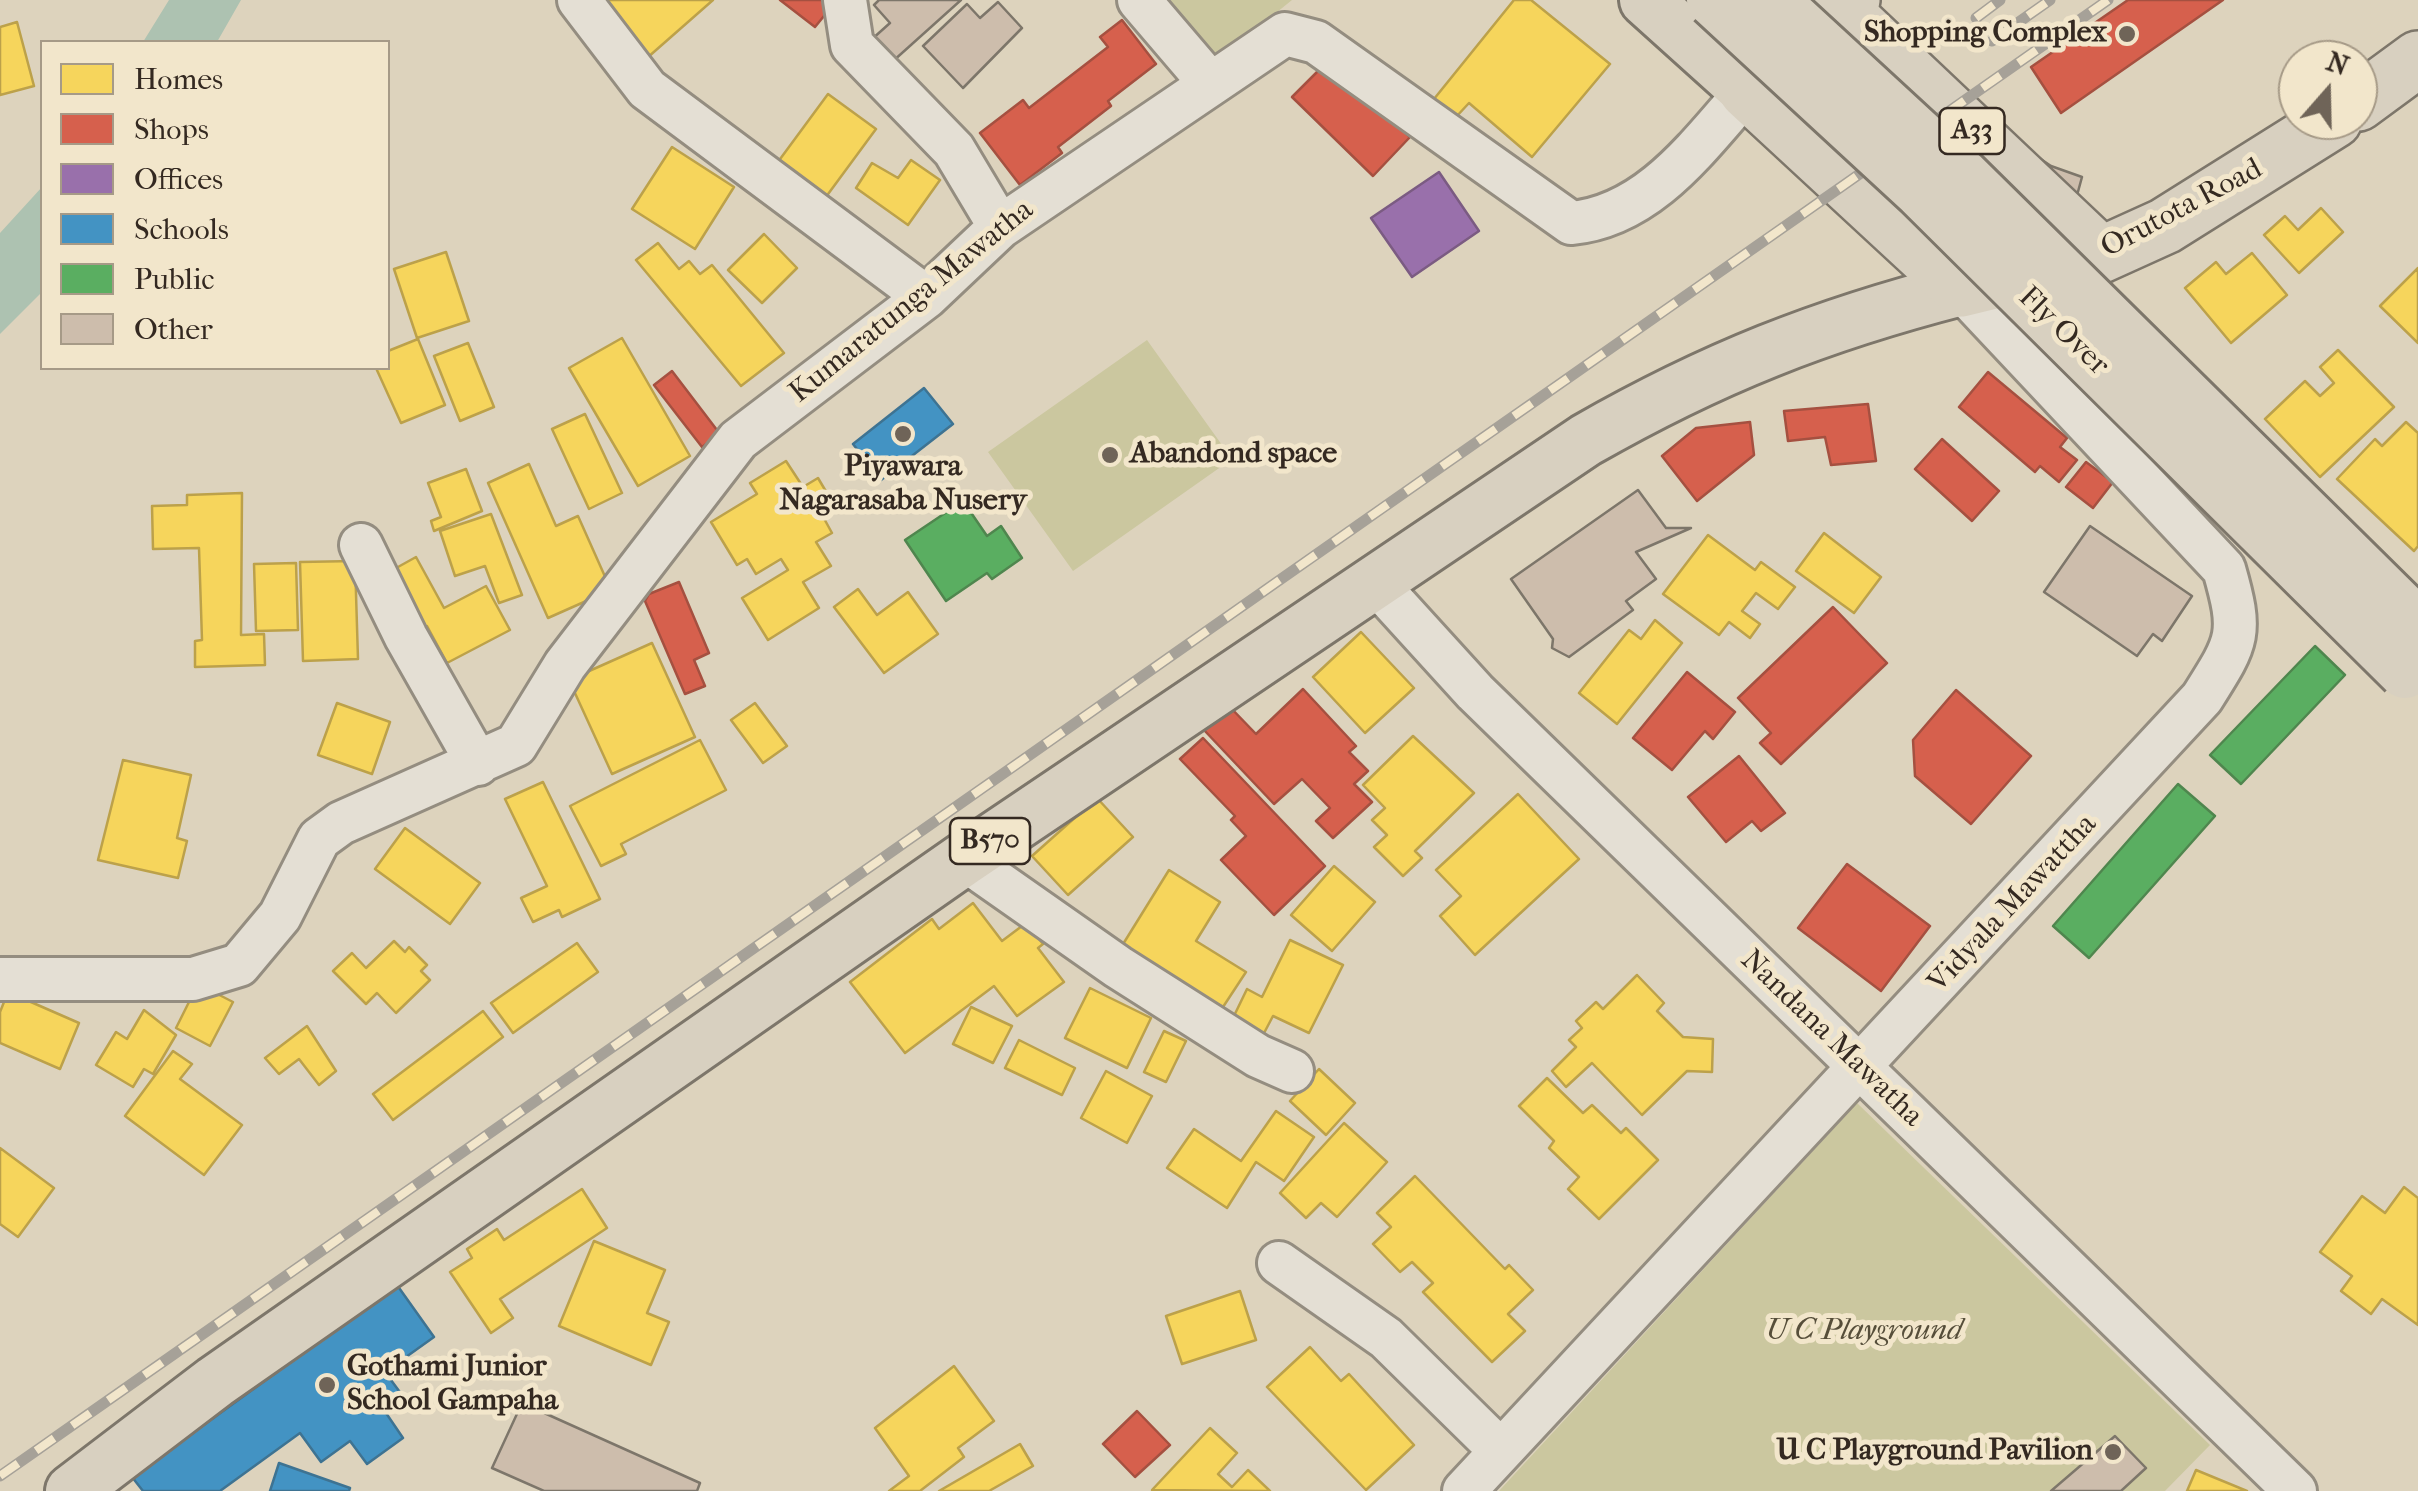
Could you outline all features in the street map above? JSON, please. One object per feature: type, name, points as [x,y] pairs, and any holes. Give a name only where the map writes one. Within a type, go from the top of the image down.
[{"type":"highway","name":"A33","points":[[1747,92],[1841,3],[2100,255]]},
{"type":"highway","points":[[2378,88],[2418,59]]},
{"type":"highway","points":[[1747,92],[1961,289]]},
{"type":"highway","name":"Orutota Road","points":[[1961,289],[2100,255],[2165,226],[2302,140]]},
{"type":"main road","points":[[1646,0],[1747,92]]},
{"type":"main road","name":"Fly Over","points":[[1713,0],[2414,660]]},
{"type":"main road","name":"Fly Over","points":[[1772,0],[2005,217],[2414,660]]},
{"type":"main road","name":"B570","points":[[80,1489],[215,1382],[964,859],[1586,440],[1677,388],[1835,323],[1961,289]]},
{"type":"street","points":[[579,0],[647,89],[926,297]]},
{"type":"street","points":[[844,0],[852,46],[954,150],[1000,227]]},
{"type":"street","points":[[1139,0],[1209,82]]},
{"type":"street","name":"Kumaratunga Mawatha","points":[[0,979],[120,982],[214,976],[239,964],[280,916],[319,840],[341,823],[516,745],[565,665],[738,440],[926,297],[1000,227],[1285,34],[1316,42],[1571,223],[1604,220],[1670,178],[1747,92]]},
{"type":"street","name":"Vidyala Mawattha","points":[[1464,1491],[1862,1069],[2202,698],[2234,647],[2237,615],[2224,569],[1961,289]]},
{"type":"street","points":[[361,545],[406,637],[478,764]]},
{"type":"street","name":"Nandana Mawatha","points":[[1374,581],[1475,692],[2296,1491]]},
{"type":"street","points":[[964,859],[1118,967],[1258,1056],[1292,1071]]},
{"type":"street","points":[[1280,1263],[1386,1338],[1502,1450]]},
{"type":"green space","points":[[1151,0],[1292,0],[1224,55],[1203,60]]},
{"type":"green space","name":"Abandond space","points":[[1147,340],[1232,459],[1073,571],[988,452]]},
{"type":"green space","name":"U C Playground","points":[[1857,1103],[2210,1445],[2165,1491],[1499,1491]]},
{"type":"shaded area","points":[[169,0],[241,0],[218,40],[144,40]]},
{"type":"shaded area","points":[[40,189],[40,294],[0,334],[0,233]]},
{"type":"building: Homes","points":[[602,0],[713,0],[647,58]]},
{"type":"building: Homes","points":[[1514,0],[1531,0],[1610,64],[1532,157],[1469,103],[1456,117],[1434,99]]},
{"type":"building: Homes","points":[[17,22],[34,86],[0,95],[0,27]]},
{"type":"building: Homes","points":[[828,94],[876,129],[820,205],[772,170]]},
{"type":"building: Homes","points":[[672,147],[734,187],[695,249],[632,209]]},
{"type":"building: Homes","points":[[911,160],[940,180],[908,225],[856,188],[872,163],[898,178]]},
{"type":"building: Homes","points":[[2321,208],[2343,232],[2299,273],[2264,235],[2285,216],[2298,230]]},
{"type":"building: Homes","points":[[764,234],[797,268],[762,303],[728,270]]},
{"type":"building: Homes","points":[[658,243],[679,269],[689,261],[700,274],[712,265],[784,353],[741,386],[636,260]]},
{"type":"building: Homes","points":[[446,252],[469,321],[417,338],[394,269]]},
{"type":"building: Homes","points":[[2252,253],[2287,295],[2231,343],[2185,288],[2216,262],[2226,274]]},
{"type":"building: Homes","points":[[2418,268],[2418,343],[2380,306]]},
{"type":"building: Homes","points":[[622,338],[690,456],[638,486],[569,368]]},
{"type":"building: Homes","points":[[418,339],[445,405],[401,423],[377,370],[390,370],[390,350]]},
{"type":"building: Homes","points":[[468,343],[494,407],[460,421],[434,356]]},
{"type":"building: Homes","points":[[2338,350],[2394,407],[2320,477],[2265,419],[2305,381],[2320,396],[2334,383],[2320,367]]},
{"type":"building: Homes","points":[[585,414],[622,493],[589,509],[552,429]]},
{"type":"building: Homes","points":[[2406,422],[2418,433],[2418,546],[2414,551],[2337,479],[2375,439],[2382,446]]},
{"type":"building: Homes","points":[[786,461],[803,487],[818,478],[834,505],[821,513],[832,533],[816,542],[831,566],[803,582],[819,608],[768,640],[742,598],[788,570],[781,559],[756,574],[747,559],[737,565],[711,522],[757,494],[750,483]]},
{"type":"building: Homes","points":[[529,464],[556,526],[578,516],[611,590],[548,618],[488,483]]},
{"type":"building: Homes","points":[[466,469],[482,511],[434,531],[431,521],[441,517],[428,483]]},
{"type":"building: Homes","points":[[242,493],[241,635],[264,634],[265,665],[195,667],[195,641],[202,640],[199,548],[153,549],[152,506],[187,505],[187,495]]},
{"type":"building: Homes","points":[[491,514],[522,595],[499,603],[485,566],[455,576],[440,531]]},
{"type":"building: Homes","points":[[1824,533],[1881,577],[1854,613],[1796,571]]},
{"type":"building: Homes","points":[[1708,535],[1755,570],[1761,562],[1795,587],[1778,609],[1756,593],[1742,611],[1760,624],[1750,638],[1729,622],[1719,635],[1663,594]]},
{"type":"building: Homes","points":[[416,557],[444,608],[486,586],[510,630],[447,663],[427,626],[420,630],[389,572]]},
{"type":"building: Homes","points":[[355,561],[358,659],[303,661],[300,562]]},
{"type":"building: Homes","points":[[296,563],[298,630],[256,631],[254,564]]},
{"type":"building: Homes","points":[[858,589],[877,615],[908,592],[938,634],[884,673],[834,607]]},
{"type":"building: Homes","points":[[1655,620],[1682,643],[1617,724],[1579,693],[1629,630],[1641,639]]},
{"type":"building: Homes","points":[[1361,632],[1414,688],[1365,733],[1313,677]]},
{"type":"building: Homes","points":[[652,643],[695,737],[612,774],[569,680]]},
{"type":"building: Homes","points":[[337,703],[390,722],[372,774],[318,755]]},
{"type":"building: Homes","points":[[755,703],[787,746],[763,763],[731,720]]},
{"type":"building: Homes","points":[[1413,736],[1474,793],[1415,851],[1422,858],[1403,876],[1374,847],[1387,835],[1372,820],[1385,808],[1363,785]]},
{"type":"building: Homes","points":[[700,740],[726,790],[621,844],[626,854],[601,866],[570,806]]},
{"type":"building: Homes","points":[[123,760],[191,775],[177,838],[187,841],[178,878],[98,860]]},
{"type":"building: Homes","points":[[543,782],[600,899],[562,917],[559,910],[533,922],[521,898],[547,886],[505,799]]},
{"type":"building: Homes","points":[[1518,794],[1579,859],[1475,955],[1440,916],[1461,896],[1436,870]]},
{"type":"building: Homes","points":[[1097,798],[1133,837],[1068,895],[1032,856]]},
{"type":"building: Homes","points":[[405,828],[480,883],[450,924],[375,869]]},
{"type":"building: Homes","points":[[1334,866],[1375,902],[1332,951],[1291,915]]},
{"type":"building: Homes","points":[[1169,870],[1220,902],[1196,941],[1246,972],[1223,1007],[1120,949]]},
{"type":"building: Homes","points":[[973,903],[1002,941],[1026,923],[1043,944],[1038,948],[1064,982],[1017,1016],[994,986],[905,1053],[850,982],[932,919],[939,929]]},
{"type":"building: Homes","points":[[1290,940],[1343,965],[1309,1033],[1273,1016],[1263,1035],[1232,1020],[1247,989],[1262,997]]},
{"type":"building: Homes","points":[[394,941],[405,952],[409,947],[427,965],[421,971],[430,980],[396,1013],[377,993],[366,1004],[333,971],[352,953],[366,968]]},
{"type":"building: Homes","points":[[577,943],[598,972],[513,1033],[491,1003]]},
{"type":"building: Homes","points":[[1637,975],[1664,1003],[1657,1011],[1683,1037],[1713,1039],[1712,1072],[1687,1071],[1642,1115],[1592,1063],[1566,1087],[1552,1071],[1576,1047],[1569,1040],[1582,1028],[1576,1021],[1596,1002],[1603,1009]]},
{"type":"building: Homes","points":[[198,984],[233,1002],[210,1046],[176,1028]]},
{"type":"building: Homes","points":[[1090,988],[1151,1018],[1127,1068],[1065,1038]]},
{"type":"building: Homes","points":[[8,992],[79,1023],[60,1069],[0,1043],[0,1012]]},
{"type":"building: Homes","points":[[971,1007],[1012,1026],[993,1063],[953,1044]]},
{"type":"building: Homes","points":[[144,1010],[176,1035],[153,1074],[144,1069],[133,1087],[96,1065],[116,1032],[127,1039]]},
{"type":"building: Homes","points":[[483,1011],[503,1037],[393,1120],[373,1094]]},
{"type":"building: Homes","points":[[307,1026],[336,1071],[319,1085],[299,1059],[279,1074],[265,1058]]},
{"type":"building: Homes","points":[[1164,1031],[1186,1041],[1166,1082],[1144,1072]]},
{"type":"building: Homes","points":[[1019,1040],[1075,1068],[1062,1095],[1005,1068]]},
{"type":"building: Homes","points":[[173,1051],[192,1064],[180,1079],[242,1125],[204,1175],[125,1116]]},
{"type":"building: Homes","points":[[1319,1069],[1355,1103],[1326,1135],[1290,1101]]},
{"type":"building: Homes","points":[[1106,1071],[1152,1096],[1127,1143],[1081,1118]]},
{"type":"building: Homes","points":[[1547,1078],[1583,1113],[1592,1105],[1621,1133],[1626,1128],[1658,1160],[1599,1219],[1568,1189],[1579,1177],[1549,1148],[1554,1141],[1519,1106]]},
{"type":"building: Homes","points":[[1276,1111],[1314,1137],[1284,1181],[1256,1162],[1227,1208],[1167,1168],[1194,1129],[1241,1161]]},
{"type":"building: Homes","points":[[1344,1123],[1387,1162],[1337,1217],[1321,1203],[1306,1218],[1280,1193]]},
{"type":"building: Homes","points":[[0,1148],[54,1188],[18,1237],[0,1224]]},
{"type":"building: Homes","points":[[1415,1176],[1505,1269],[1509,1265],[1533,1290],[1508,1314],[1525,1331],[1492,1362],[1423,1292],[1433,1283],[1412,1262],[1400,1272],[1373,1244],[1391,1227],[1377,1213]]},
{"type":"building: Homes","points":[[2404,1187],[2418,1198],[2418,1325],[2382,1299],[2371,1314],[2341,1291],[2352,1276],[2320,1252],[2362,1196],[2385,1213]]},
{"type":"building: Homes","points":[[582,1189],[607,1228],[500,1299],[513,1318],[491,1333],[450,1272],[472,1258],[467,1249],[497,1229],[504,1240]]},
{"type":"building: Homes","points":[[594,1241],[665,1270],[647,1313],[669,1322],[651,1365],[559,1326]]},
{"type":"building: Homes","points":[[1240,1291],[1256,1340],[1182,1364],[1166,1316]]},
{"type":"building: Homes","points":[[1310,1347],[1341,1381],[1349,1374],[1414,1445],[1366,1490],[1267,1387]]},
{"type":"building: Homes","points":[[954,1366],[994,1421],[958,1448],[964,1457],[920,1491],[889,1491],[909,1476],[875,1428]]},
{"type":"building: Homes","points":[[1210,1428],[1237,1453],[1218,1474],[1232,1487],[1248,1470],[1270,1491],[1152,1490]]},
{"type":"building: Homes","points":[[1020,1444],[1033,1466],[989,1491],[939,1491]]},
{"type":"building: Homes","points":[[2196,1470],[2247,1491],[2187,1491]]},
{"type":"building: Shops","points":[[780,0],[837,0],[815,27]]},
{"type":"building: Shops","name":"Shopping Complex","points":[[2128,0],[2223,0],[2061,113],[2031,67]]},
{"type":"building: Shops","points":[[1122,20],[1156,64],[1108,101],[1111,106],[1058,147],[1062,153],[1020,185],[980,133],[1023,100],[1029,108],[1108,47],[1100,37]]},
{"type":"building: Shops","points":[[1329,60],[1410,137],[1373,176],[1292,97]]},
{"type":"building: Shops","points":[[672,371],[720,434],[702,447],[654,385]]},
{"type":"building: Shops","points":[[1988,372],[2067,438],[2060,447],[2077,460],[2059,482],[2040,466],[2035,472],[1959,407]]},
{"type":"building: Shops","points":[[1868,404],[1876,461],[1831,465],[1825,437],[1788,441],[1784,411]]},
{"type":"building: Shops","points":[[1750,422],[1754,455],[1697,501],[1662,456],[1696,428]]},
{"type":"building: Shops","points":[[1942,439],[1999,491],[1972,521],[1915,469]]},
{"type":"building: Shops","points":[[2086,462],[2113,482],[2093,508],[2066,487]]},
{"type":"building: Shops","points":[[679,582],[709,653],[694,660],[705,686],[685,694],[645,601],[649,594]]},
{"type":"building: Shops","points":[[1833,607],[1887,663],[1781,764],[1760,743],[1771,733],[1738,698]]},
{"type":"building: Shops","points":[[1687,672],[1735,712],[1713,739],[1705,731],[1672,770],[1633,738]]},
{"type":"building: Shops","points":[[1303,689],[1356,746],[1349,752],[1368,771],[1354,784],[1372,802],[1333,838],[1316,821],[1330,808],[1302,779],[1274,804],[1204,730],[1229,706],[1256,734]]},
{"type":"building: Shops","points":[[1956,690],[2031,756],[1971,824],[1915,776],[1913,740]]},
{"type":"building: Shops","points":[[1203,738],[1325,866],[1274,915],[1221,860],[1246,836],[1231,820],[1235,816],[1180,759]]},
{"type":"building: Shops","points":[[1739,756],[1785,813],[1761,831],[1752,821],[1726,842],[1688,797]]},
{"type":"building: Shops","points":[[1847,864],[1930,926],[1881,991],[1798,928]]},
{"type":"building: Shops","points":[[1137,1411],[1170,1445],[1135,1477],[1103,1444]]},
{"type":"building: Offices","points":[[1439,172],[1479,231],[1412,277],[1371,218]]},
{"type":"building: Schools","name":"Piyawara Nagarasaba Nusery","points":[[924,388],[953,424],[881,480],[853,444]]},
{"type":"building: Schools","name":"Gothami Junior School Gampaha","points":[[397,1285],[434,1337],[385,1372],[405,1399],[386,1413],[403,1438],[367,1464],[350,1441],[321,1462],[300,1433],[220,1491],[143,1491],[132,1477]]},
{"type":"building: Schools","points":[[279,1463],[350,1488],[349,1491],[270,1491]]},
{"type":"building: Public","points":[[963,501],[987,536],[1001,526],[1022,558],[992,579],[987,573],[946,601],[905,540]]},
{"type":"building: Public","points":[[2315,646],[2345,675],[2241,784],[2210,755]]},
{"type":"building: Public","points":[[2178,784],[2215,816],[2089,958],[2053,926]]},
{"type":"building: Other","points":[[879,0],[961,0],[892,62],[871,40],[890,23],[874,5]]},
{"type":"building: Other","points":[[998,2],[1022,28],[963,88],[923,46],[967,4],[980,18]]},
{"type":"building: Other","points":[[2026,149],[2051,166],[2082,177],[2076,199]]},
{"type":"building: Other","points":[[1638,490],[1666,528],[1691,528],[1636,552],[1656,579],[1626,601],[1633,610],[1569,657],[1552,648],[1553,639],[1511,579]]},
{"type":"building: Other","points":[[2090,526],[2192,596],[2162,641],[2153,634],[2137,656],[2044,592]]},
{"type":"building: Other","points":[[522,1403],[700,1483],[697,1491],[544,1491],[492,1468]]},
{"type":"building: Other","name":"U C Playground Pavilion","points":[[2115,1436],[2146,1468],[2121,1491],[2051,1491]]},
{"type":"railway","points":[[1976,18],[2000,0]]},
{"type":"railway","points":[[1992,41],[2050,0]]},
{"type":"railway","points":[[0,1476],[2108,0]]},
{"type":"place","name":"Shopping Complex","points":[[2127,34]]},
{"type":"place","name":"Piyawara Nagarasaba Nusery","points":[[903,434]]},
{"type":"place","name":"Abandond space","points":[[1110,455]]},
{"type":"place","name":"Gothami Junior School Gampaha","points":[[327,1385]]},
{"type":"place","name":"U C Playground Pavilion","points":[[2113,1452]]}]
